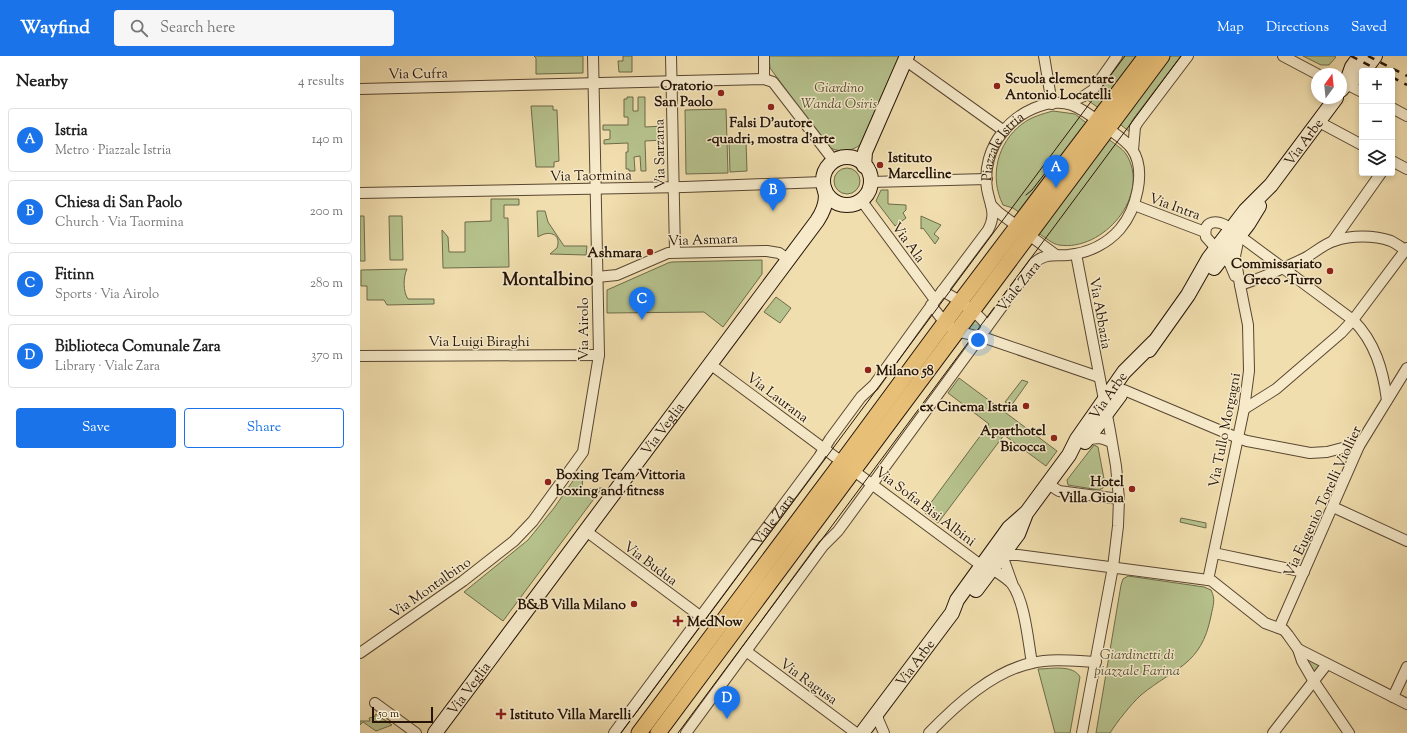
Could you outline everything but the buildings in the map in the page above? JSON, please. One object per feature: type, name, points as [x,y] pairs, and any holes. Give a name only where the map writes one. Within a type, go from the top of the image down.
[{"type":"main road","points":[[1103,124],[1146,56]]},
{"type":"main road","points":[[1023,230],[1103,124],[1162,56]]},
{"type":"main road","name":"Viale Zara","points":[[658,733],[848,466],[1023,230]]},
{"type":"main road","name":"Viale Zara","points":[[639,733],[848,466]]},
{"type":"street","name":"Via Airolo","points":[[580,457],[584,446],[599,355],[593,56]]},
{"type":"street","name":"Via Sarzana","points":[[671,56],[675,187],[675,252]]},
{"type":"street","points":[[764,56],[764,79],[773,82],[834,161]]},
{"type":"street","points":[[1044,56],[1052,104]]},
{"type":"street","points":[[1066,103],[1084,96],[1092,90],[1117,56]]},
{"type":"street","points":[[1056,254],[1076,254],[1092,249],[1110,238],[1125,223],[1134,206],[1139,178],[1138,167],[1133,150],[1135,127],[1188,56]]},
{"type":"street","points":[[1284,56],[1311,71]]},
{"type":"street","points":[[1347,78],[1360,56]]},
{"type":"street","points":[[1366,68],[1375,56]]},
{"type":"street","points":[[861,159],[906,58],[1004,131]]},
{"type":"street","points":[[1347,85],[1359,76]]},
{"type":"street","name":"Via Cufra","points":[[360,89],[764,79]]},
{"type":"street","points":[[1347,90],[1359,92]]},
{"type":"street","name":"Piazzale Istria","points":[[1056,254],[998,212],[991,205],[987,179],[988,164],[995,144],[1004,131],[1017,118],[1028,112],[1052,104],[1066,103],[1080,108],[1103,124],[1125,141],[1133,150]]},
{"type":"street","name":"Via Arbe","points":[[862,733],[952,613],[964,605],[1009,528],[1027,512],[1069,455],[1076,439],[1105,407],[1124,390],[1154,342],[1188,295],[1202,281],[1256,199],[1271,185],[1331,104]]},
{"type":"street","points":[[1395,110],[1407,116]]},
{"type":"street","points":[[1319,122],[1359,143]]},
{"type":"street","points":[[840,159],[861,159],[870,176],[868,192],[861,200],[854,204],[839,204],[833,200],[824,186],[826,170],[834,161],[840,159]]},
{"type":"street","points":[[1395,163],[1407,169]]},
{"type":"street","points":[[1333,241],[1379,176]]},
{"type":"street","points":[[870,182],[987,179]]},
{"type":"street","name":"Via Taormina","points":[[360,194],[596,188],[824,186]]},
{"type":"street","name":"Via Veglia","points":[[817,221],[824,207],[826,197],[824,186]]},
{"type":"street","name":"Via Ala","points":[[861,200],[933,303]]},
{"type":"street","name":"Via Veglia","points":[[435,733],[817,221],[832,207],[847,205]]},
{"type":"street","name":"Viale Zara","points":[[614,733],[819,457],[827,450],[861,398],[874,385],[988,230],[994,217],[991,205]]},
{"type":"street","name":"Via Intra","points":[[1134,206],[1205,232]]},
{"type":"street","points":[[1205,232],[1210,223],[1218,222],[1225,224],[1353,320],[1366,334],[1376,353],[1385,386],[1387,400]]},
{"type":"street","name":"Via Tullo Morgagni","points":[[1205,232],[1206,237],[1230,264],[1240,285]]},
{"type":"street","name":"Via Tullo Morgagni","points":[[1208,580],[1244,409],[1249,371],[1248,325],[1235,256],[1235,233]]},
{"type":"street","points":[[1240,285],[1283,268],[1333,241],[1349,238],[1373,237],[1393,242],[1407,250],[1341,334],[1276,389],[1244,409]]},
{"type":"street","name":"Via Asmara","points":[[597,277],[617,275],[663,254],[675,252],[767,251],[779,253],[788,259]]},
{"type":"street","name":"Viale Zara","points":[[686,733],[818,552],[838,530],[1034,263],[1045,256],[1056,254]]},
{"type":"street","name":"Via Abbazia","points":[[1076,254],[1116,466],[1119,499],[1118,526],[1113,567],[1088,707]]},
{"type":"street","name":"Viale Zara","points":[[942,291],[951,295],[984,322],[987,327]]},
{"type":"street","points":[[933,303],[951,327],[979,337],[988,338],[1099,377]]},
{"type":"street","name":"Via Arbe","points":[[1069,455],[1087,440],[1124,372],[1154,342]]},
{"type":"street","name":"Via Luigi Biraghi","points":[[360,356],[599,355]]},
{"type":"street","name":"Via Laurana","points":[[710,364],[827,450]]},
{"type":"street","name":"Via Eugenio Torelli Viollier","points":[[1279,628],[1359,446],[1407,368]]},
{"type":"street","points":[[1124,390],[1238,438],[1310,453],[1327,452],[1354,445],[1359,446]]},
{"type":"street","points":[[1087,440],[1101,438],[1111,442]]},
{"type":"street","points":[[827,450],[848,466]]},
{"type":"street","name":"Via Montalbino","points":[[360,653],[463,581],[514,541],[533,521],[580,457]]},
{"type":"street","name":"Via Sofia Bisi Albini","points":[[848,466],[987,567],[1012,583]]},
{"type":"street","points":[[1048,484],[1059,491],[1119,499]]},
{"type":"street","points":[[1333,507],[1406,537]]},
{"type":"street","name":"Via Arbe","points":[[987,567],[1002,555],[1018,534],[1027,512]]},
{"type":"street","name":"Via Budua","points":[[586,531],[700,616]]},
{"type":"street","points":[[1214,553],[1304,572]]},
{"type":"street","points":[[1032,663],[1023,615],[1002,555],[1018,555],[1208,580],[1218,585],[1265,623],[1284,630],[1298,649],[1302,661],[1314,680],[1350,733]]},
{"type":"street","points":[[1298,649],[1407,704]]},
{"type":"street","name":"Via Ragusa","points":[[746,651],[856,733]]},
{"type":"street","points":[[929,733],[956,706],[978,690],[1004,674],[1022,666],[1048,661],[1096,662]]},
{"type":"street","points":[[1273,733],[1327,664]]},
{"type":"street","points":[[1393,697],[1407,667]]},
{"type":"street","points":[[375,703],[416,733]]},
{"type":"street","points":[[1082,733],[1088,707]]},
{"type":"street","points":[[1088,707],[1088,733]]},
{"type":"street","points":[[878,712],[878,719],[884,733]]},
{"type":"green space","points":[[534,56],[583,56],[583,73],[536,74],[536,58]]},
{"type":"green space","points":[[623,56],[632,56],[632,72],[619,72],[618,61],[623,61]]},
{"type":"green space","name":"Giardino Wanda Osiris","points":[[769,56],[900,56],[860,145],[852,149],[839,151],[827,146],[770,68]]},
{"type":"green space","points":[[1122,56],[1139,56],[1100,109],[1086,99]]},
{"type":"green space","points":[[1167,56],[1183,56],[1130,132],[1117,122]]},
{"type":"green space","points":[[1303,56],[1336,57],[1329,65],[1321,65]]},
{"type":"green space","points":[[627,97],[633,97],[633,111],[638,111],[638,97],[645,97],[645,127],[663,126],[664,140],[645,141],[646,171],[641,171],[640,156],[634,157],[635,171],[629,171],[629,169],[626,169],[626,152],[628,152],[628,143],[604,144],[604,140],[610,139],[610,130],[603,130],[603,125],[628,125],[628,117],[624,117],[624,99],[627,99]]},
{"type":"green space","points":[[531,106],[553,106],[553,110],[557,110],[559,161],[554,162],[554,167],[536,167]]},
{"type":"green space","points":[[726,109],[728,173],[686,174],[685,110]]},
{"type":"green space","points":[[1053,111],[1075,114],[1089,125],[1020,213],[1013,208],[1003,205],[999,194],[996,172],[1001,151],[1013,132],[1022,124],[1029,119]]},
{"type":"green space","points":[[1107,138],[1126,154],[1132,170],[1133,186],[1128,203],[1119,218],[1092,240],[1076,245],[1059,245],[1054,243],[1038,233]]},
{"type":"green space","points":[[729,141],[746,141],[747,171],[730,172]]},
{"type":"green space","points":[[847,168],[856,172],[860,181],[856,190],[847,194],[838,190],[834,181],[838,172]]},
{"type":"green space","points":[[881,190],[888,190],[888,204],[906,205],[906,210],[903,213],[906,218],[895,226],[876,201]]},
{"type":"green space","points":[[491,199],[519,199],[519,205],[504,205],[504,218],[508,218],[509,267],[443,268],[442,230],[448,237],[449,252],[465,252],[465,222],[491,221]]},
{"type":"green space","points":[[537,211],[545,211],[548,222],[564,246],[587,246],[586,255],[550,254],[557,248],[558,239],[550,233],[538,237]]},
{"type":"green space","points":[[360,216],[364,216],[365,261],[360,261]]},
{"type":"green space","points":[[389,216],[402,216],[403,260],[390,260]]},
{"type":"green space","points":[[921,216],[941,225],[934,234],[939,238],[935,244],[923,228],[921,229]]},
{"type":"green space","points":[[762,260],[762,274],[723,327],[704,312],[607,313],[607,290],[668,263]]},
{"type":"green space","points":[[407,269],[404,284],[408,299],[434,299],[434,304],[387,305],[384,300],[367,300],[367,286],[361,286],[361,270]]},
{"type":"green space","points":[[776,297],[791,308],[780,323],[764,312]]},
{"type":"green space","points":[[972,319],[976,319],[981,328],[980,332],[966,328]]},
{"type":"green space","points":[[959,378],[1057,451],[1046,466],[1004,435],[938,523],[924,512],[989,424],[948,393]]},
{"type":"green space","points":[[1022,380],[1028,382],[1011,406],[1005,402]]},
{"type":"green space","points":[[1094,445],[1098,447],[1105,484],[1103,488],[1099,490],[1068,485],[1067,480]]},
{"type":"green space","points":[[577,475],[583,475],[582,489],[602,488],[503,621],[464,592],[528,540],[554,508]]},
{"type":"green space","points":[[1181,518],[1206,523],[1206,528],[1180,522]]},
{"type":"green space","name":"Giardinetti di piazzale Farina","points":[[1128,576],[1204,587],[1211,590],[1214,600],[1211,616],[1207,633],[1201,646],[1193,656],[1185,664],[1141,695],[1124,713],[1110,733],[1096,733],[1121,585],[1123,579]]},
{"type":"green space","points":[[1307,656],[1323,664],[1314,676],[1304,659]]},
{"type":"green space","points":[[1038,669],[1067,669],[1077,673],[1080,677],[1070,733],[1055,733]]},
{"type":"green space","points":[[376,714],[392,725],[376,731],[363,722],[360,725],[360,721],[370,721],[369,718],[374,717]]},
{"type":"tram line","points":[[621,733],[1125,56]]},
{"type":"tram line","points":[[678,733],[1181,56]]},
{"type":"tram line","points":[[1026,195],[1032,190],[1046,172]]},
{"type":"railway","points":[[1351,56],[1374,68]]},
{"type":"railway","points":[[1368,56],[1407,76]]},
{"type":"railway","points":[[1395,79],[1407,85]]},
{"type":"place","name":"Scuola elementare Antonio Locatelli","points":[[997,86]]},
{"type":"place","name":"Oratorio San Paolo","points":[[721,93]]},
{"type":"place","name":"Falsi D'autore -quadri, mostra d'arte","points":[[771,107]]},
{"type":"place","name":"Istituto Marcelline","points":[[880,165]]},
{"type":"place","name":"Istria","points":[[1056,188]]},
{"type":"place","name":"Chiesa di San Paolo","points":[[773,211]]},
{"type":"place","name":"Ashmara","points":[[650,252]]},
{"type":"place","name":"Commissariato Greco -Turro","points":[[1330,271]]},
{"type":"place","name":"Fitinn","points":[[642,320]]},
{"type":"place","name":"Milano 58","points":[[868,370]]},
{"type":"place","name":"ex Cinema Istria","points":[[1026,406]]},
{"type":"place","name":"Aparthotel Bicocca","points":[[1054,438]]},
{"type":"place","name":"Boxing Team Vittoria boxing and fitness","points":[[548,482]]},
{"type":"place","name":"Hotel Villa Gioia","points":[[1132,489]]},
{"type":"place","name":"B&B Villa Milano","points":[[634,604]]},
{"type":"place","name":"MedNow","points":[[678,621]]},
{"type":"place","name":"Istituto Villa Marelli","points":[[501,714]]},
{"type":"place","name":"Biblioteca Comunale Zara","points":[[727,719]]},
{"type":"district","name":"Montalbino","points":[[548,279]]}]
